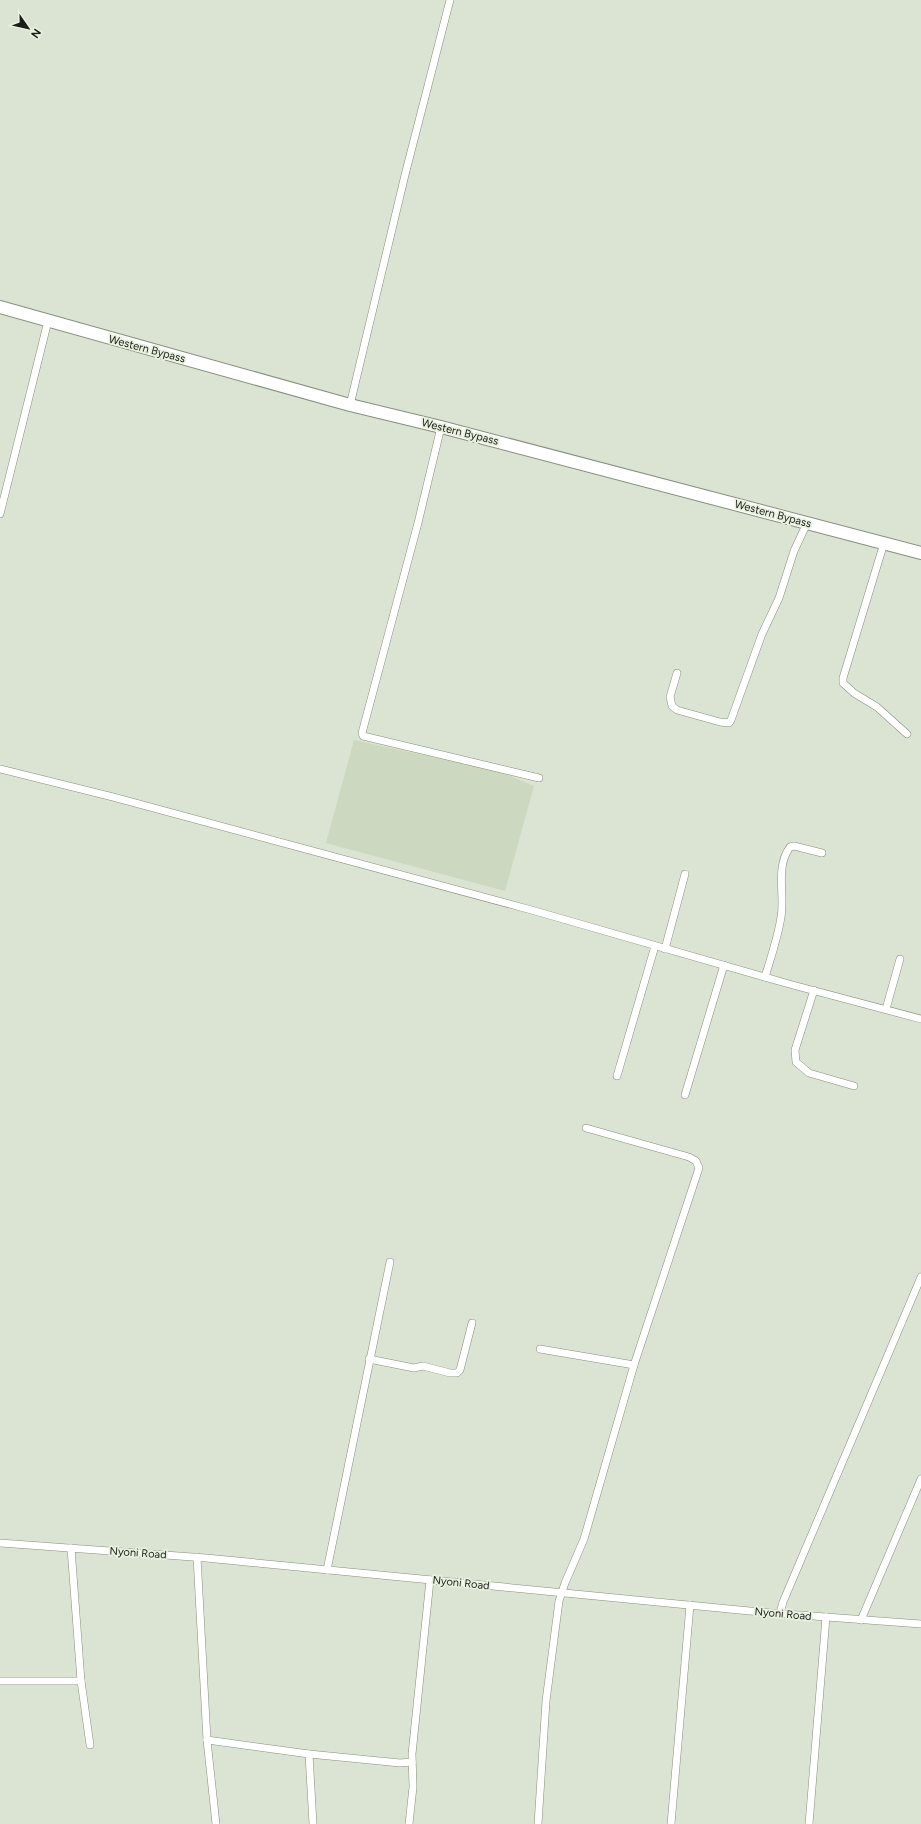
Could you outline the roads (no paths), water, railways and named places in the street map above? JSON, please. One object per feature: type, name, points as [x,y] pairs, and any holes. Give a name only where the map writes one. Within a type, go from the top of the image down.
[{"type":"main road","name":"Western Bypass","points":[[0,307],[350,405],[441,427],[921,553]]},
{"type":"street","points":[[350,405],[405,175],[450,0]]},
{"type":"street","points":[[0,514],[48,321]]},
{"type":"street","points":[[441,427],[418,523],[362,733],[363,736],[539,778]]},
{"type":"street","points":[[676,673],[670,697],[672,706],[677,710],[720,722],[726,723],[731,720],[762,634],[779,598],[794,550],[807,523]]},
{"type":"street","points":[[884,543],[843,678],[844,683],[854,693],[877,707],[907,734]]},
{"type":"street","points":[[0,769],[113,797],[535,911],[765,977],[921,1018]]},
{"type":"street","points":[[765,977],[782,915],[781,889],[785,856],[790,847],[794,846],[822,853]]},
{"type":"street","points":[[665,949],[685,874]]},
{"type":"street","points":[[617,1076],[655,946]]},
{"type":"street","points":[[886,1009],[900,959]]},
{"type":"street","points":[[684,1095],[724,965]]},
{"type":"street","points":[[814,990],[795,1050],[796,1062],[809,1073],[854,1086]]},
{"type":"street","points":[[538,1824],[546,1701],[562,1592],[584,1539],[634,1365],[683,1221],[699,1168],[698,1164],[689,1157],[586,1128]]},
{"type":"street","points":[[327,1570],[390,1262]]},
{"type":"street","points":[[780,1614],[789,1587],[921,1277]]},
{"type":"street","points":[[369,1359],[414,1368],[423,1366],[450,1373],[457,1373],[460,1370],[472,1323]]},
{"type":"street","points":[[540,1349],[634,1365]]},
{"type":"street","points":[[861,1620],[921,1479]]},
{"type":"street","name":"Nyoni Road","points":[[0,1543],[197,1557],[780,1614],[921,1624]]},
{"type":"street","points":[[72,1548],[80,1681],[90,1745]]},
{"type":"street","points":[[197,1557],[207,1740],[216,1824]]},
{"type":"street","points":[[409,1824],[413,1787],[412,1762],[430,1580]]},
{"type":"street","points":[[671,1824],[690,1604]]},
{"type":"street","points":[[809,1824],[826,1618]]},
{"type":"street","points":[[0,1681],[80,1681]]},
{"type":"street","points":[[207,1740],[309,1754],[400,1763],[412,1762]]},
{"type":"street","points":[[309,1754],[313,1824]]}]
